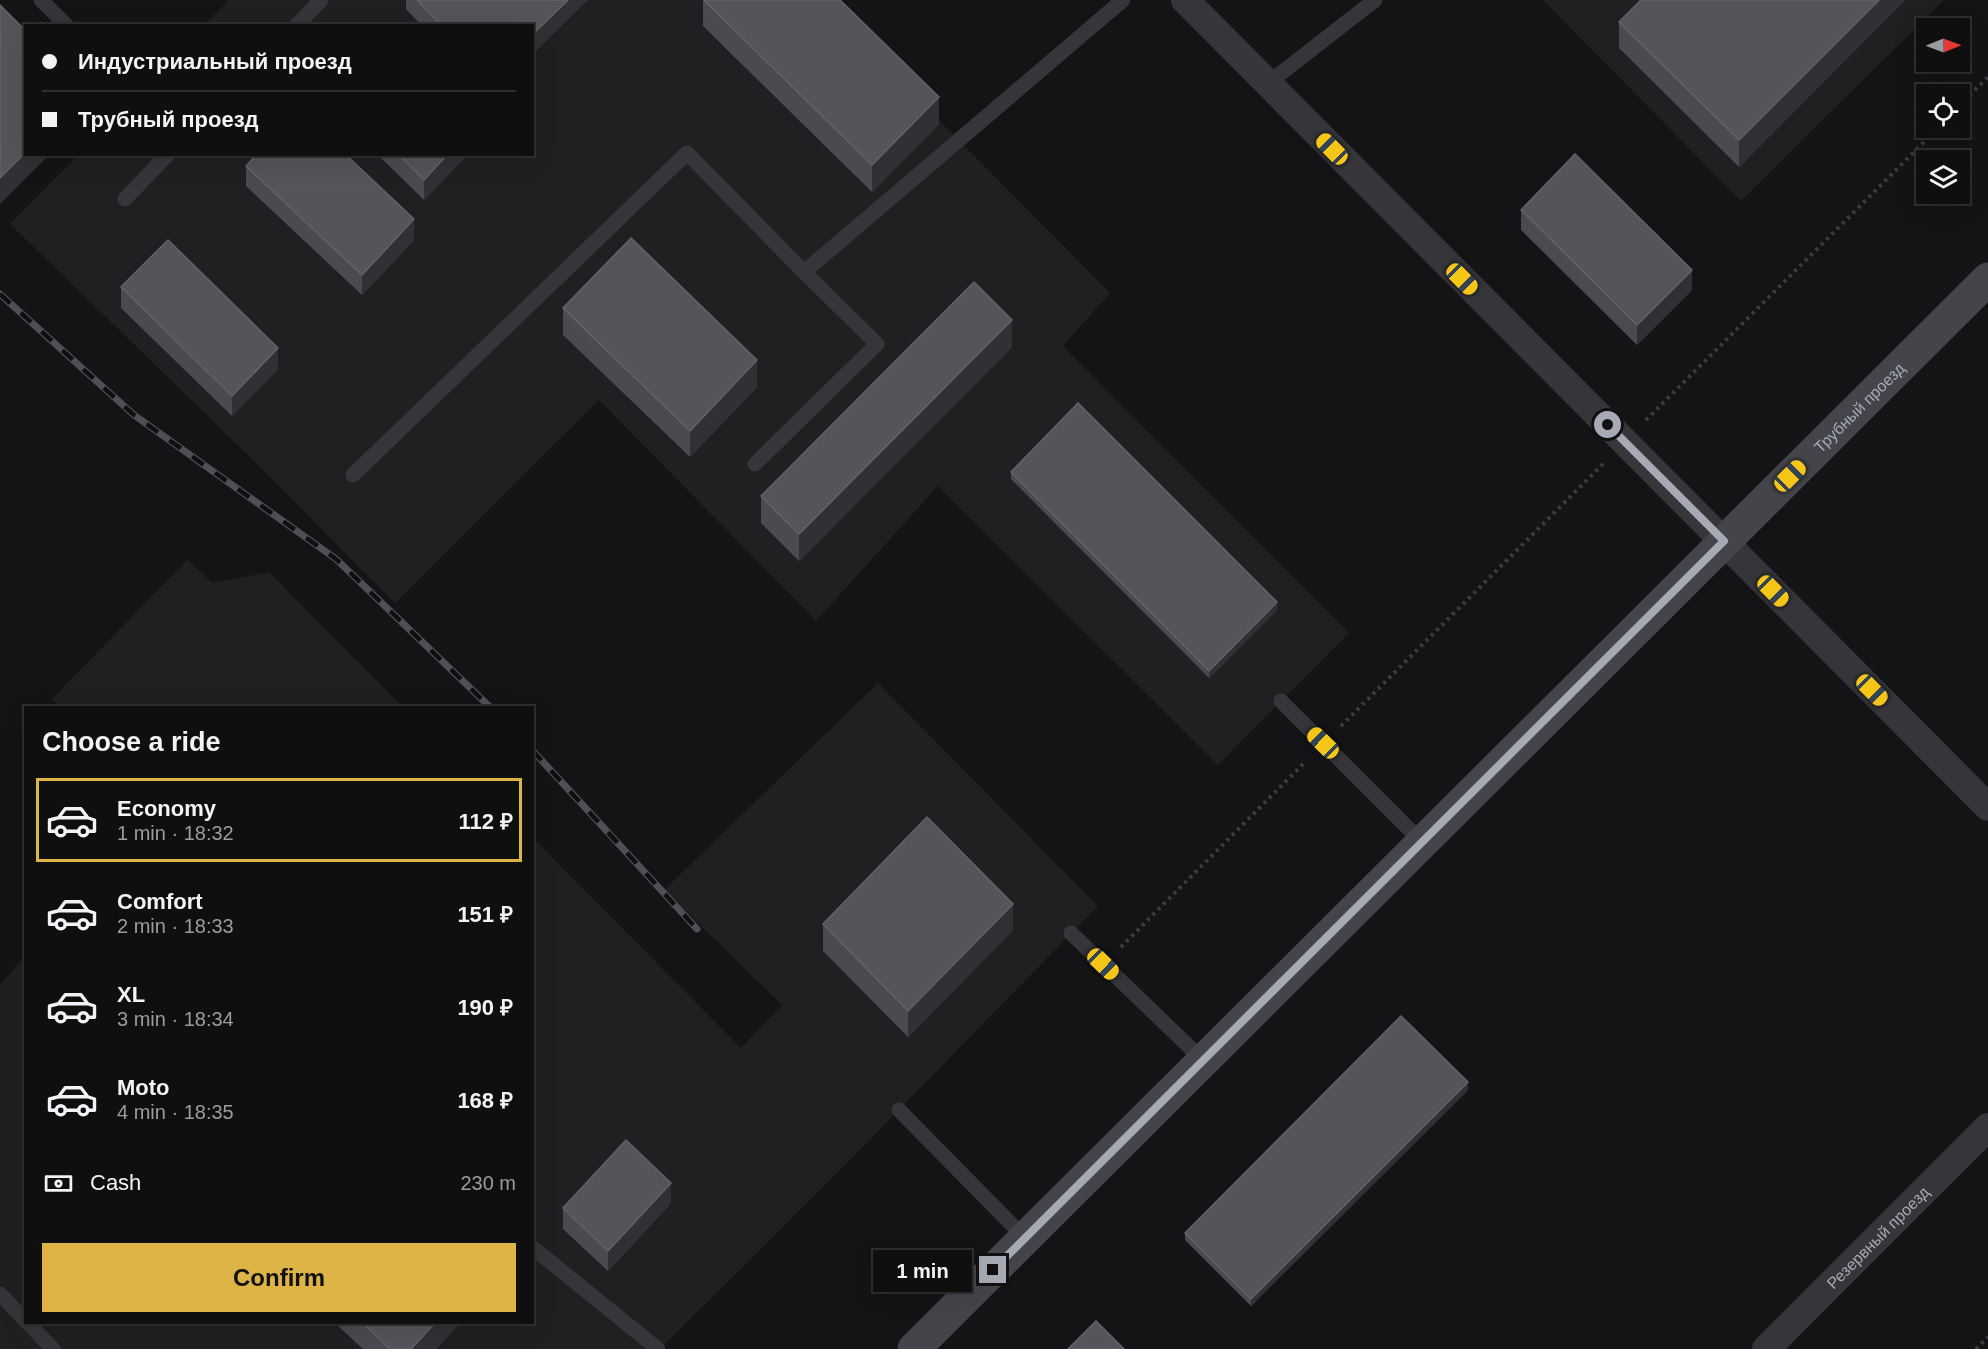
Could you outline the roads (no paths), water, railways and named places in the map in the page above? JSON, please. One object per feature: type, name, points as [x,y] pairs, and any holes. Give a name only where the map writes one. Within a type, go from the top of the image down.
[{"type":"street","points":[[1185,0],[1988,807]]},
{"type":"street","name":"Трубный проезд","points":[[914,1349],[1988,279]]},
{"type":"street","name":"Резервный проезд","points":[[1767,1349],[1988,1127]]},
{"type":"lane","points":[[41,0],[65,24]]},
{"type":"lane","points":[[298,24],[321,0]]},
{"type":"lane","points":[[804,272],[1123,0]]},
{"type":"lane","points":[[1267,84],[1375,0]]},
{"type":"lane","points":[[353,475],[687,153],[877,344],[755,464]]},
{"type":"lane","points":[[125,199],[166,156]]},
{"type":"lane","points":[[1281,701],[1422,842]]},
{"type":"lane","points":[[1071,933],[1203,1060]]},
{"type":"lane","points":[[899,1110],[1025,1238]]},
{"type":"lane","points":[[534,1248],[658,1349]]},
{"type":"lane","points":[[0,1294],[24,1319]]},
{"type":"lane","points":[[29,1324],[53,1349]]},
{"type":"railway","points":[[0,294],[134,415],[336,559],[489,706]]},
{"type":"railway","points":[[534,752],[697,929]]}]
